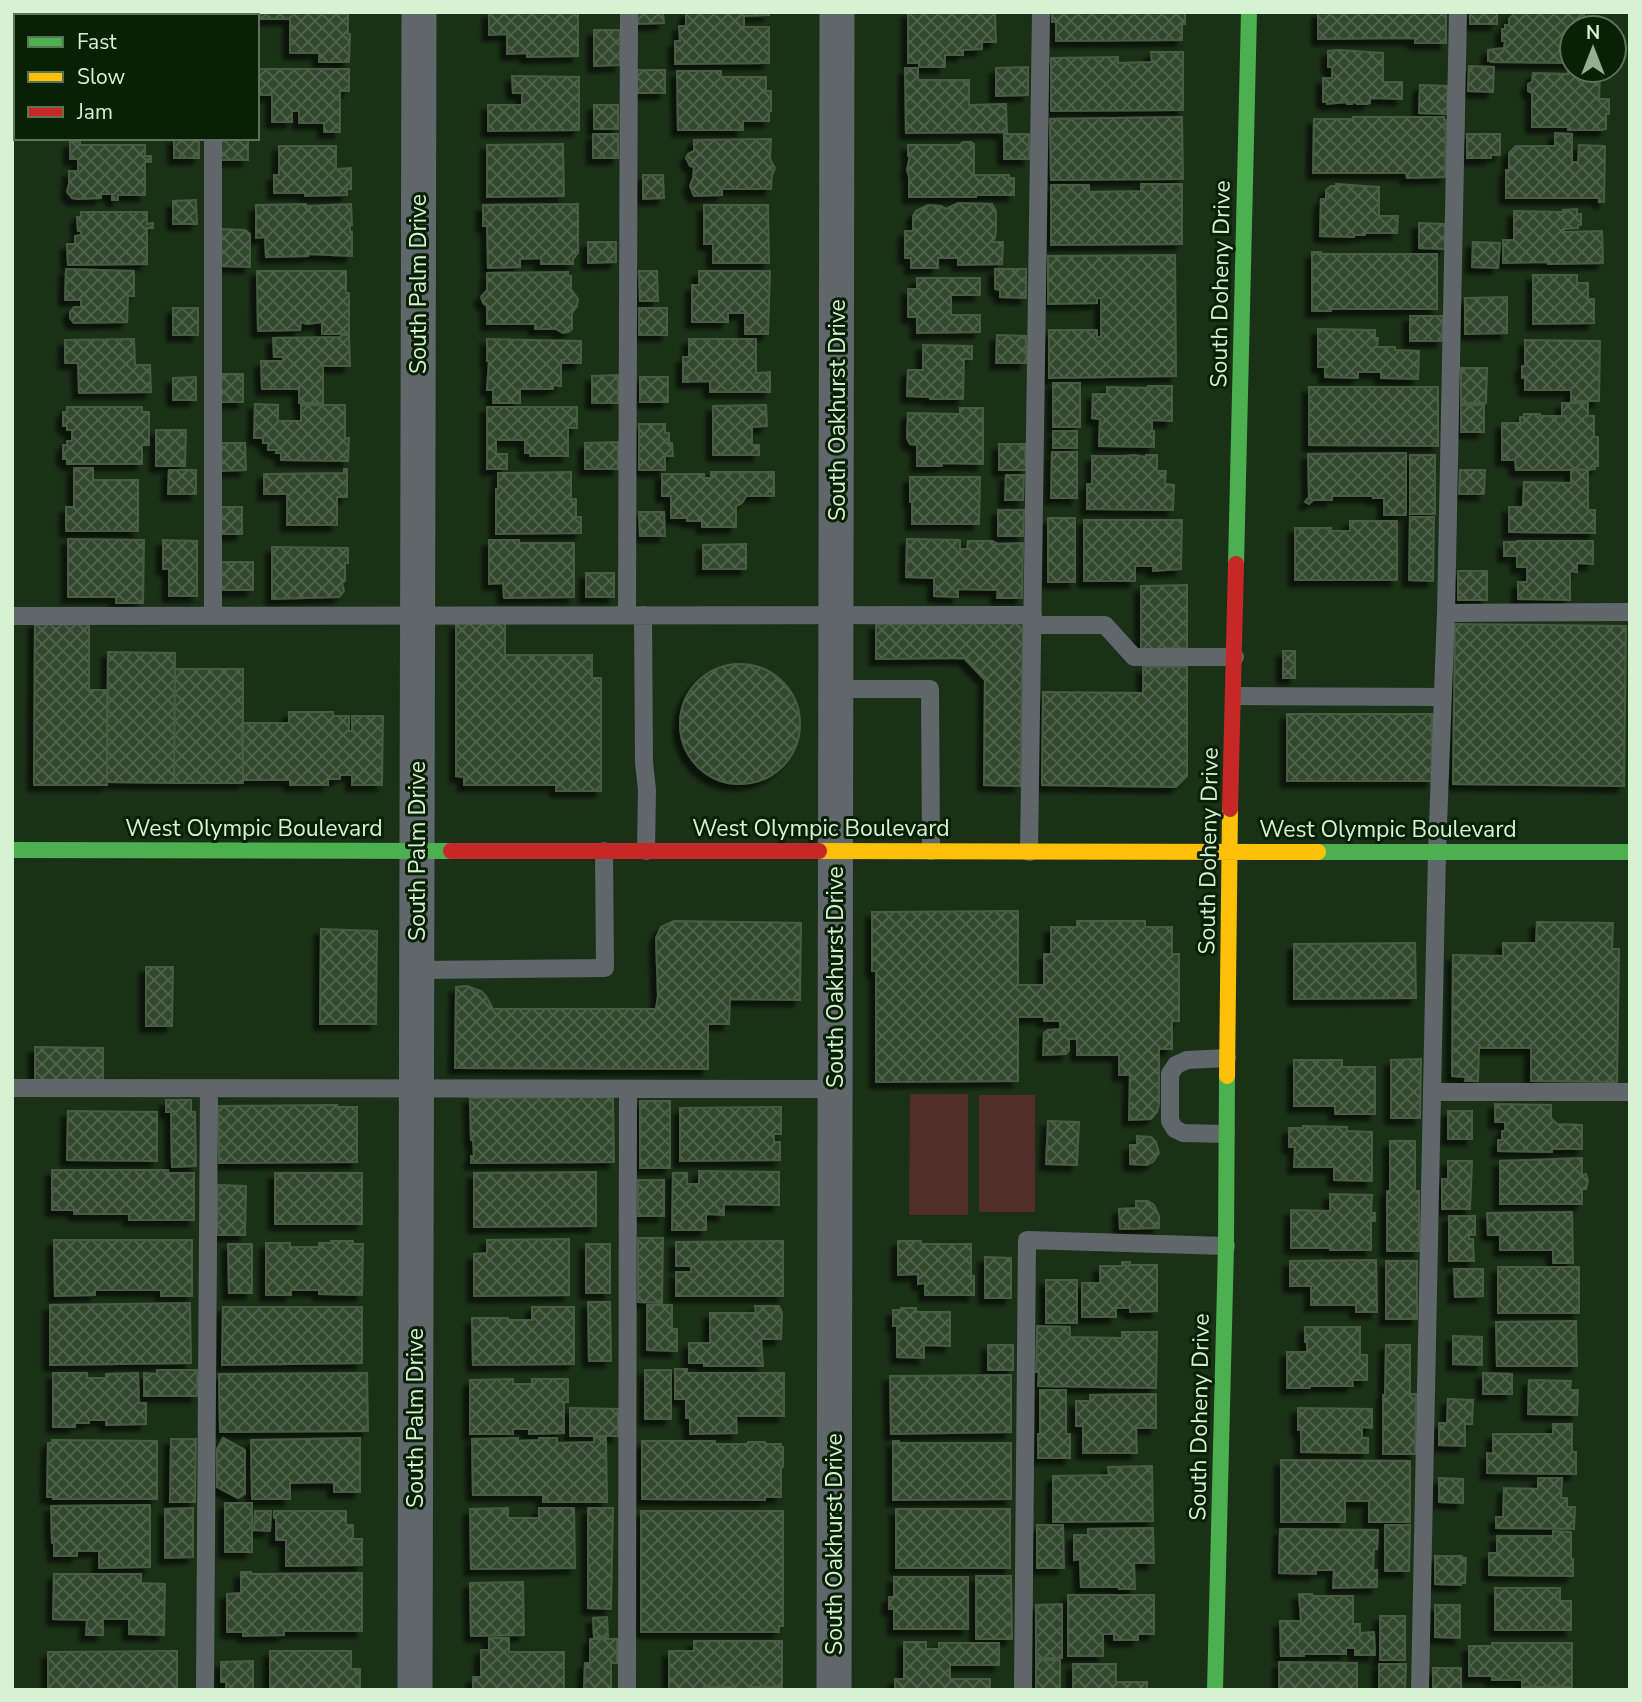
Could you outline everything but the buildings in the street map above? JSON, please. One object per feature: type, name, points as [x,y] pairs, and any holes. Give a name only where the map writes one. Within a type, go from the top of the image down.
[{"type":"street","name":"South Palm Drive","points":[[415,1690],[419,12]]},
{"type":"street","name":"South Oakhurst Drive","points":[[834,1690],[837,12]]},
{"type":"street","name":"South Doheny Drive","points":[[1215,1690],[1226,1246],[1229,852],[1249,12]]},
{"type":"street","name":"West Olympic Boulevard","points":[[12,850],[1630,852]]},
{"type":"lane","points":[[629,12],[635,615],[647,790],[646,851]]},
{"type":"lane","points":[[1029,852],[1041,12]]},
{"type":"lane","points":[[1420,1690],[1458,12]]},
{"type":"lane","points":[[212,140],[212,616]]},
{"type":"lane","points":[[1446,613],[1630,612]]},
{"type":"lane","points":[[12,616],[836,615],[1033,620],[1105,625],[1134,657],[1235,657]]},
{"type":"lane","points":[[836,689],[930,689],[931,851]]},
{"type":"lane","points":[[1234,696],[1443,697]]},
{"type":"lane","points":[[416,970],[605,968],[604,851]]},
{"type":"lane","points":[[1226,1134],[1183,1133],[1175,1129],[1170,1121],[1170,1074],[1175,1065],[1187,1060],[1227,1058]]},
{"type":"lane","points":[[12,1088],[835,1089]]},
{"type":"lane","points":[[205,1690],[209,1088]]},
{"type":"lane","points":[[627,1690],[628,1089]]},
{"type":"lane","points":[[1432,1092],[1630,1092]]},
{"type":"lane","points":[[1023,1690],[1027,1240],[1226,1246]]},
{"type":"shaded area","points":[[910,1094],[968,1094],[968,1215],[909,1215]]},
{"type":"shaded area","points":[[979,1095],[1035,1095],[1035,1212],[979,1212]]},
{"type":"traffic: fast","points":[[1236,564],[1249,12]]},
{"type":"traffic: fast","points":[[12,850],[451,851]]},
{"type":"traffic: fast","points":[[1318,852],[1630,852]]},
{"type":"traffic: fast","points":[[1215,1690],[1226,1246],[1227,1076]]},
{"type":"traffic: slow","points":[[1227,1076],[1230,809]]},
{"type":"traffic: slow","points":[[819,851],[1318,852]]},
{"type":"traffic: jam","points":[[1230,809],[1236,564]]},
{"type":"traffic: jam","points":[[451,851],[819,851]]}]
